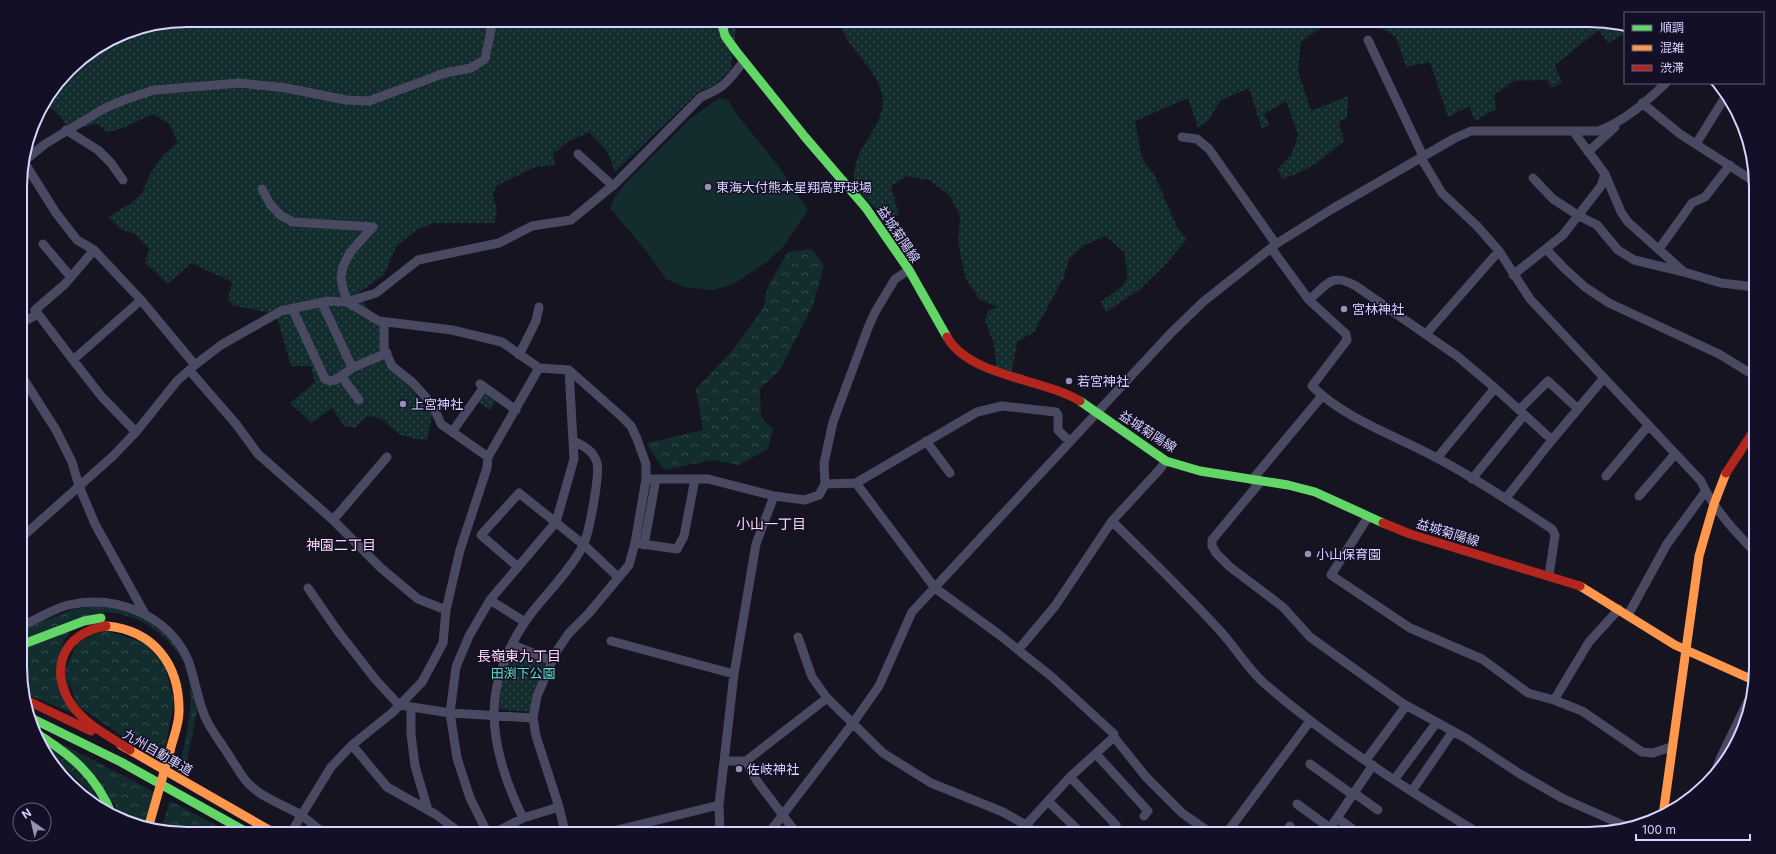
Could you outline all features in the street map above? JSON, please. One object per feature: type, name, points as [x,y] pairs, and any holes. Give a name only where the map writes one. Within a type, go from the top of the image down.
[{"type":"main road","name":"益城菊陽線","points":[[723,27],[725,36],[744,61],[805,137],[866,208],[909,270],[950,342],[961,354],[977,364],[1060,392],[1078,400],[1166,461],[1200,471],[1288,485],[1315,492],[1368,517],[1410,534],[1576,584],[1600,596],[1674,644],[1749,678]]},
{"type":"main road","points":[[1664,808],[1671,747],[1699,556],[1714,504],[1727,471],[1749,438]]},
{"type":"main road","points":[[27,643],[84,621],[101,618],[130,622],[153,635],[171,654],[182,675],[186,694],[182,734],[150,823]]},
{"type":"main road","points":[[130,750],[87,721],[74,708],[64,692],[61,683],[60,667],[65,651],[70,644],[82,634],[95,628],[107,626],[134,632],[153,644],[172,670],[176,680],[179,715],[174,753],[159,825]]},
{"type":"main road","name":"九州自動車道","points":[[31,702],[130,750],[188,785],[263,827]]},
{"type":"main road","name":"九州自動車道","points":[[36,720],[121,762],[237,827]]},
{"type":"main road","points":[[44,738],[76,759],[99,787],[111,808]]},
{"type":"street","points":[[30,157],[45,144],[66,130],[105,108],[154,90],[240,83],[286,88],[346,100],[369,101],[445,73],[471,68],[485,59],[492,27]]},
{"type":"street","points":[[1368,40],[1422,157],[1442,193],[1477,226],[1499,251],[1513,275],[1530,299],[1603,379],[1701,481],[1705,492],[1714,504],[1749,545]]},
{"type":"street","points":[[27,533],[113,456],[136,432],[177,381],[221,345],[280,311],[322,303],[347,302],[376,293],[418,260],[500,243],[532,226],[571,220],[612,186],[702,97],[718,90],[728,82],[744,61]]},
{"type":"street","points":[[1588,152],[1622,120],[1665,84]]},
{"type":"street","points":[[1696,144],[1723,99]]},
{"type":"street","points":[[1642,103],[1680,134],[1749,178]]},
{"type":"street","points":[[773,827],[854,723],[879,686],[912,612],[1156,349],[1203,302],[1273,246],[1422,157],[1471,131],[1598,131],[1612,126],[1622,120]]},
{"type":"street","points":[[66,130],[98,150],[111,163],[123,180]]},
{"type":"street","points":[[1573,131],[1605,174],[1621,212],[1628,222],[1684,272]]},
{"type":"street","points":[[1182,137],[1197,139],[1209,149],[1308,300],[1346,334],[1347,340],[1312,386],[1322,396],[1359,419],[1437,458],[1506,498],[1552,529],[1555,534],[1549,576]]},
{"type":"street","points":[[578,154],[612,186]]},
{"type":"street","points":[[1659,249],[1692,203],[1705,197],[1730,165]]},
{"type":"street","points":[[28,168],[56,213],[77,240],[94,250],[141,300],[258,454],[334,520],[381,568],[418,598],[446,610]]},
{"type":"street","points":[[1513,275],[1563,235],[1602,186],[1605,174]]},
{"type":"street","points":[[1533,178],[1553,198],[1579,216],[1597,226],[1618,250],[1634,260],[1721,283],[1749,286]]},
{"type":"street","points":[[262,189],[270,204],[280,215],[293,222],[372,227],[355,244],[345,263],[341,278],[347,302],[379,321],[452,330],[502,342],[540,368],[569,370],[631,426],[646,464],[640,544]]},
{"type":"street","points":[[43,244],[70,276]]},
{"type":"street","points":[[1546,249],[1585,287],[1608,303],[1719,354],[1749,372]]},
{"type":"street","points":[[94,250],[70,276],[65,284],[36,310],[102,397],[136,432]]},
{"type":"street","points":[[1426,334],[1499,251]]},
{"type":"street","points":[[646,480],[708,479],[774,496],[805,500],[819,495],[825,484],[824,463],[833,422],[868,328],[875,312],[895,279],[909,270]]},
{"type":"street","points":[[1308,300],[1331,280],[1343,279],[1457,356],[1552,440]]},
{"type":"street","points":[[73,360],[141,300]]},
{"type":"street","points":[[322,303],[350,363],[354,367]]},
{"type":"street","points":[[519,355],[536,321],[539,307]]},
{"type":"street","points":[[292,308],[325,379],[330,381],[335,380],[354,367],[386,353]]},
{"type":"street","points":[[27,320],[38,314]]},
{"type":"street","points":[[384,322],[384,348],[392,366],[412,382],[432,404],[441,424],[488,457]]},
{"type":"street","points":[[294,827],[331,768],[352,745],[384,720],[422,682],[443,643],[446,610],[460,550],[487,468],[488,457],[540,368]]},
{"type":"street","points":[[484,827],[470,798],[457,758],[450,713],[456,667],[469,636],[490,600],[556,522],[574,459],[569,370]]},
{"type":"street","points":[[341,376],[359,400]]},
{"type":"street","points":[[1506,498],[1603,379]]},
{"type":"street","points":[[1472,479],[1522,412],[1548,381],[1578,408]]},
{"type":"street","points":[[27,384],[56,430],[72,462],[78,486],[95,524],[145,614]]},
{"type":"street","points":[[452,432],[482,386],[516,410]]},
{"type":"street","points":[[1437,458],[1495,388]]},
{"type":"street","points":[[1252,480],[1322,396]]},
{"type":"street","points":[[825,484],[856,483],[977,412],[1002,406],[1056,412],[1058,415],[1058,430],[1070,442]]},
{"type":"street","points":[[1606,476],[1618,457],[1648,426]]},
{"type":"street","points":[[523,818],[507,783],[500,759],[494,716],[495,694],[498,678],[513,644],[525,622],[564,573],[584,545],[588,534],[597,463],[593,454],[583,445],[573,441]]},
{"type":"street","points":[[926,441],[950,473]]},
{"type":"street","points":[[1639,496],[1675,454]]},
{"type":"street","points":[[334,520],[387,457]]},
{"type":"street","points":[[1018,650],[1055,606],[1112,521],[1166,461]]},
{"type":"street","points":[[564,827],[559,807],[536,736],[533,718],[537,696],[552,661],[569,633],[629,565],[640,544],[656,479]]},
{"type":"street","points":[[640,544],[677,549],[684,536],[695,479]]},
{"type":"street","points":[[1261,481],[1212,540],[1212,546],[1230,567],[1283,607],[1310,638],[1406,706],[1453,731],[1520,774],[1562,798],[1621,824]]},
{"type":"street","points":[[856,483],[935,588],[1052,677],[1114,734],[1114,737],[1146,777],[1182,813],[1202,827]]},
{"type":"street","points":[[1628,615],[1667,544],[1705,492]]},
{"type":"street","points":[[518,567],[481,535],[519,493],[584,545],[618,576]]},
{"type":"street","points":[[720,827],[719,805],[734,674],[751,570],[756,544],[774,496]]},
{"type":"street","points":[[1368,517],[1331,574],[1410,628],[1482,660],[1528,693],[1554,700],[1582,711],[1642,752],[1653,753],[1671,747]]},
{"type":"street","points":[[1112,521],[1222,634],[1256,675],[1310,721],[1394,780],[1469,827]]},
{"type":"street","points":[[308,588],[337,630],[375,678],[399,705],[450,713],[533,718]]},
{"type":"street","points":[[490,600],[525,622]]},
{"type":"street","points":[[27,623],[68,605],[99,602],[110,603],[145,614],[156,620],[168,630],[177,641],[188,660],[194,678],[199,702],[207,721],[243,778],[256,791],[300,815],[316,827]]},
{"type":"street","points":[[1554,700],[1589,642],[1619,609]]},
{"type":"street","points":[[798,637],[812,677],[827,698],[883,753],[931,783],[1003,812],[1026,825],[1070,777],[1114,737]]},
{"type":"street","points":[[611,641],[734,674]]},
{"type":"street","points":[[513,644],[552,661]]},
{"type":"street","points":[[724,761],[746,761],[827,698]]},
{"type":"street","points":[[1331,827],[1353,794],[1370,763],[1406,706]]},
{"type":"street","points":[[411,707],[411,734],[415,766],[428,810]]},
{"type":"street","points":[[1735,733],[1741,717]]},
{"type":"street","points":[[1231,827],[1310,721]]},
{"type":"street","points":[[1394,780],[1437,722]]},
{"type":"street","points":[[1412,791],[1453,731]]},
{"type":"street","points":[[352,745],[387,787],[428,810],[452,827]]},
{"type":"street","points":[[1096,754],[1148,811]]},
{"type":"street","points":[[746,761],[757,781],[792,827]]},
{"type":"street","points":[[1310,764],[1378,810]]},
{"type":"street","points":[[1070,777],[1116,825],[1114,827]]},
{"type":"street","points":[[1048,802],[1075,827]]},
{"type":"street","points":[[1297,804],[1323,827]]},
{"type":"street","points":[[637,827],[719,805]]},
{"type":"street","points":[[506,827],[523,818],[559,807]]},
{"type":"street","points":[[1337,818],[1350,827]]},
{"type":"green space","points":[[736,27],[731,70],[716,84],[697,93],[615,172],[607,151],[589,132],[566,143],[553,154],[555,165],[535,167],[496,186],[493,195],[497,211],[494,223],[434,223],[416,230],[396,247],[384,275],[358,293],[380,326],[381,349],[432,415],[427,441],[400,435],[380,418],[367,416],[355,428],[344,426],[332,408],[312,423],[290,403],[315,382],[311,366],[291,366],[276,315],[234,306],[228,299],[232,282],[191,263],[168,284],[145,263],[149,248],[135,234],[122,230],[108,217],[131,203],[142,193],[150,174],[163,155],[178,142],[169,124],[153,114],[123,128],[108,132],[97,124],[68,130],[62,118],[53,109],[47,109],[60,90],[74,74],[98,54],[107,48],[136,35],[166,28]]},
{"type":"green space","points":[[841,27],[1322,27],[1301,42],[1298,71],[1311,111],[1348,96],[1347,117],[1339,122],[1344,141],[1315,163],[1292,176],[1283,179],[1277,169],[1291,155],[1298,135],[1286,101],[1264,114],[1270,125],[1262,129],[1249,88],[1222,100],[1217,105],[1209,120],[1198,127],[1188,98],[1135,121],[1142,158],[1154,174],[1177,227],[1187,239],[1166,264],[1139,290],[1106,312],[1101,302],[1122,286],[1127,279],[1124,252],[1105,236],[1085,245],[1069,259],[1064,277],[1034,332],[1017,342],[1012,371],[996,368],[994,345],[985,320],[988,311],[998,307],[979,299],[965,277],[958,241],[960,216],[950,196],[929,180],[907,176],[891,186],[899,216],[885,218],[854,187],[854,172],[857,161],[879,119],[883,103],[879,84],[874,75]]},
{"type":"green space","points":[[1379,27],[1599,27],[1624,31],[1624,34],[1608,43],[1599,30],[1555,65],[1562,83],[1552,88],[1547,80],[1514,81],[1494,95],[1496,109],[1475,121],[1469,106],[1448,117],[1430,62],[1406,67],[1396,37]]},
{"type":"green space","name":"東海大付熊本星翔高野球場","points":[[719,98],[728,100],[738,116],[777,164],[808,210],[783,247],[767,262],[732,285],[713,290],[684,287],[666,279],[647,252],[610,208],[616,195],[630,178],[690,119]]},
{"type":"green space","points":[[812,249],[824,266],[813,305],[779,371],[760,389],[761,417],[773,429],[768,449],[738,465],[712,460],[664,470],[646,443],[703,430],[696,389],[730,353],[763,309],[768,286],[788,252]]},
{"type":"green space","points":[[485,390],[497,399],[490,410],[477,401]]},
{"type":"green space","points":[[99,605],[138,614],[164,633],[176,647],[189,675],[197,711],[185,771],[179,767],[188,726],[190,688],[186,670],[178,654],[165,638],[146,624],[136,619],[111,612],[92,615],[27,639],[27,628],[71,610]]},
{"type":"green space","points":[[72,627],[62,645],[74,714],[29,695],[27,677],[27,646]]},
{"type":"green space","points":[[105,630],[145,643],[165,665],[174,702],[163,759],[126,739],[77,705],[65,670],[78,642]]},
{"type":"green space","name":"田渕下公園","points":[[518,650],[544,663],[545,666],[535,689],[530,712],[499,709],[506,668],[513,654]]},
{"type":"green space","points":[[62,744],[130,779],[115,805]]},
{"type":"green space","points":[[48,747],[86,775],[99,801],[94,797],[60,764]]},
{"type":"green space","points":[[130,779],[154,792],[146,822],[117,810],[115,805]]},
{"type":"green space","points":[[170,801],[220,827],[177,827],[162,825]]},
{"type":"traffic: fast","points":[[723,27],[725,36],[736,51],[805,137],[866,208],[909,270],[947,337]]},
{"type":"traffic: fast","points":[[1080,401],[1166,461],[1200,471],[1288,485],[1315,492],[1383,523]]},
{"type":"traffic: fast","points":[[27,643],[84,621],[101,618]]},
{"type":"traffic: fast","points":[[36,720],[121,762],[237,827]]},
{"type":"traffic: fast","points":[[44,739],[71,757],[81,767],[99,789],[108,806]]},
{"type":"traffic: slow","points":[[1664,808],[1699,556],[1714,504],[1726,473]]},
{"type":"traffic: slow","points":[[1580,586],[1675,645],[1749,678]]},
{"type":"traffic: slow","points":[[106,626],[123,629],[138,635],[161,653],[169,665],[175,679],[179,712],[177,727],[170,751]]},
{"type":"traffic: slow","points":[[121,745],[264,827]]},
{"type":"traffic: slow","points":[[150,823],[170,751]]},
{"type":"traffic: jam","points":[[947,337],[958,350],[972,361],[989,369],[1064,393],[1080,401]]},
{"type":"traffic: jam","points":[[1726,473],[1749,438]]},
{"type":"traffic: jam","points":[[1383,523],[1410,534],[1580,586]]},
{"type":"traffic: jam","points":[[106,626],[91,630],[79,637],[69,646],[63,656],[61,681],[74,708],[93,726],[130,750]]},
{"type":"traffic: jam","points":[[31,702],[91,731]]},
{"type":"place","name":"東海大付熊本星翔高野球場","points":[[708,187]]},
{"type":"place","name":"宮林神社","points":[[1344,309]]},
{"type":"place","name":"若宮神社","points":[[1069,381]]},
{"type":"place","name":"上宮神社","points":[[403,404]]},
{"type":"place","name":"小山保育園","points":[[1308,554]]},
{"type":"place","name":"佐岐神社","points":[[739,769]]},
{"type":"district","name":"小山一丁目","points":[[771,524]]},
{"type":"district","name":"神園二丁目","points":[[341,545]]},
{"type":"district","name":"長嶺東九丁目","points":[[519,656]]}]
